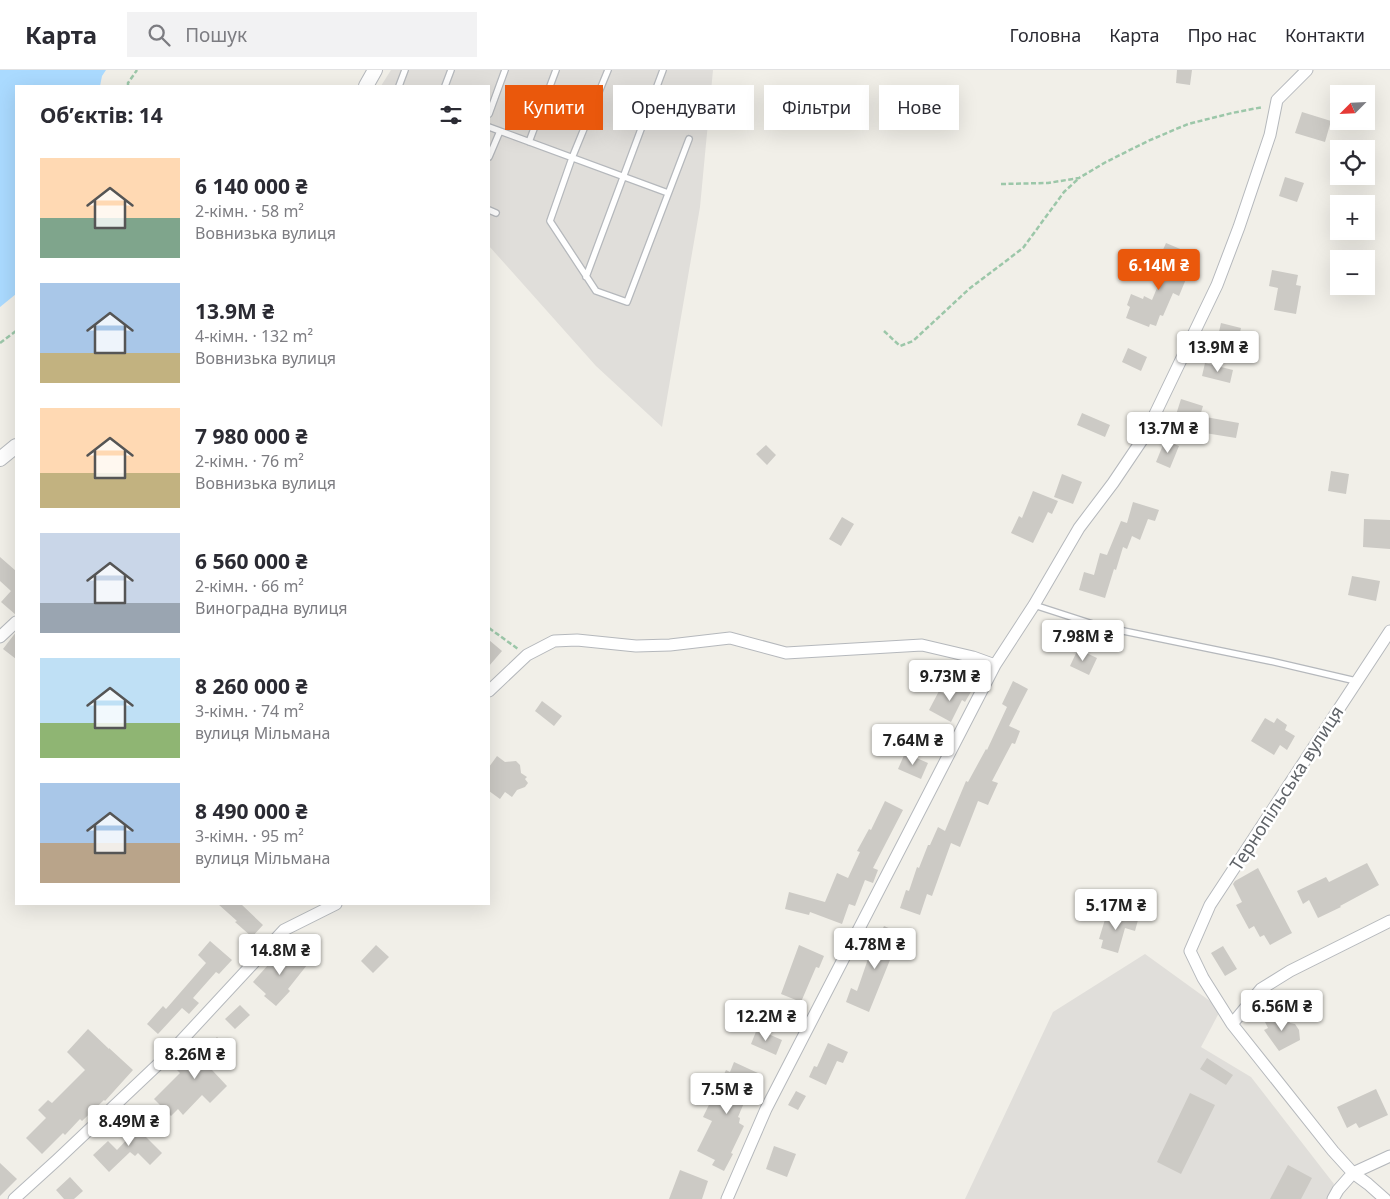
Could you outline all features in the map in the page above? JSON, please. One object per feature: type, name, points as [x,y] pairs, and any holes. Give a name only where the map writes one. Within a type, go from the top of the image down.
[{"type":"street","points":[[367,85],[375,70]]},
{"type":"street","points":[[727,1199],[766,1108],[996,665],[1079,528],[1113,483],[1144,437],[1217,285],[1270,135],[1278,100],[1307,70]]},
{"type":"street","points":[[0,459],[15,447]]},
{"type":"street","points":[[0,637],[15,623]]},
{"type":"street","name":"Тернопільська вулиця","points":[[1232,1024],[1203,978],[1190,950],[1210,905],[1390,631]]},
{"type":"street","points":[[490,690],[527,655],[554,641],[577,640],[636,646],[670,645],[730,638],[786,653],[922,645],[973,657],[996,665]]},
{"type":"street","points":[[14,1199],[168,1055],[284,930],[334,905]]},
{"type":"street","points":[[1384,1199],[1353,1173],[1333,1151],[1232,1024],[1262,989],[1290,971],[1390,921]]},
{"type":"street","points":[[1333,1199],[1338,1190],[1353,1173],[1390,1156]]},
{"type":"lane","points":[[399,85],[405,70]]},
{"type":"lane","points":[[445,85],[451,70]]},
{"type":"lane","points":[[490,111],[505,70]]},
{"type":"lane","points":[[530,142],[556,70]]},
{"type":"lane","points":[[608,70],[572,158],[550,221],[596,291],[627,302],[689,140]]},
{"type":"lane","points":[[586,277],[663,70]]},
{"type":"lane","points":[[490,127],[668,193]]},
{"type":"lane","points":[[490,156],[500,131]]},
{"type":"lane","points":[[490,210],[496,213]]},
{"type":"lane","points":[[1034,605],[1100,626],[1356,681]]},
{"type":"path","points":[[128,85],[137,70]]},
{"type":"path","points":[[884,330],[900,346],[913,341],[969,290],[1023,248],[1064,192],[1079,178],[1106,162],[1188,124],[1232,112],[1260,108],[1278,100]]},
{"type":"path","points":[[1002,184],[1048,183],[1079,178]]},
{"type":"path","points":[[0,343],[15,332]]},
{"type":"path","points":[[490,629],[527,655]]},
{"type":"shaded area","points":[[391,70],[713,70],[712,85],[613,85],[613,130],[707,130],[700,207],[662,427],[596,366],[490,247],[490,85],[382,85]]},
{"type":"shaded area","points":[[1145,954],[1221,1009],[1201,1047],[1251,1077],[1334,1184],[1328,1199],[965,1199],[1053,1012]]},
{"type":"water","points":[[0,70],[106,70],[102,76],[100,85],[15,85],[15,295],[0,307]]},
{"type":"building","points":[[1177,70],[1192,70],[1190,85],[1176,83]]},
{"type":"building","points":[[1302,112],[1330,121],[1325,142],[1295,133]]},
{"type":"building","points":[[1285,177],[1304,183],[1297,202],[1279,196]]},
{"type":"building","points":[[1166,243],[1185,251],[1175,274],[1186,279],[1179,296],[1173,293],[1163,316],[1160,315],[1156,326],[1150,324],[1149,327],[1126,318],[1130,307],[1127,305],[1131,294],[1143,299],[1144,296],[1152,300],[1167,264],[1158,261]]},
{"type":"building","points":[[1272,270],[1298,275],[1296,285],[1301,286],[1296,314],[1274,310],[1278,288],[1269,286]]},
{"type":"building","points":[[1221,323],[1241,328],[1238,341],[1218,336]]},
{"type":"building","points":[[1128,348],[1147,357],[1141,371],[1122,362]]},
{"type":"building","points":[[1205,363],[1233,370],[1230,383],[1202,376]]},
{"type":"building","points":[[1181,399],[1203,406],[1200,416],[1239,423],[1236,438],[1205,433],[1205,431],[1174,421]]},
{"type":"building","points":[[1082,413],[1110,425],[1105,437],[1077,425]]},
{"type":"building","points":[[1165,440],[1179,446],[1170,468],[1156,462]]},
{"type":"building","points":[[766,445],[776,455],[767,465],[756,454]]},
{"type":"building","points":[[1331,471],[1349,474],[1346,494],[1328,491]]},
{"type":"building","points":[[1062,474],[1082,482],[1073,504],[1054,497]]},
{"type":"building","points":[[1033,491],[1058,501],[1052,514],[1048,512],[1033,543],[1011,533],[1019,516],[1022,518]]},
{"type":"building","points":[[1133,502],[1159,510],[1155,521],[1148,519],[1140,540],[1132,536],[1127,549],[1123,547],[1105,598],[1079,590],[1084,572],[1094,575],[1100,553],[1107,555],[1121,521],[1127,523]]},
{"type":"building","points":[[842,517],[854,524],[841,546],[829,539]]},
{"type":"building","points":[[1364,519],[1390,520],[1390,549],[1363,547]]},
{"type":"building","points":[[0,557],[15,570],[15,614],[1,602],[11,591],[0,581]]},
{"type":"building","points":[[1352,576],[1380,581],[1376,601],[1348,595]]},
{"type":"building","points":[[15,633],[15,658],[3,649]]},
{"type":"building","points":[[490,641],[502,651],[490,665]]},
{"type":"building","points":[[1078,649],[1097,658],[1089,675],[1070,666]]},
{"type":"building","points":[[956,681],[972,690],[965,702],[962,700],[951,722],[929,710],[939,691],[948,696]]},
{"type":"building","points":[[1013,681],[1028,689],[1009,726],[1020,731],[1015,744],[1012,743],[992,781],[998,783],[988,805],[978,801],[960,847],[951,843],[932,896],[927,894],[920,915],[900,908],[906,890],[909,891],[917,867],[919,868],[928,845],[930,845],[938,827],[945,831],[966,781],[968,782],[987,750],[1007,707],[1002,704]]},
{"type":"building","points":[[542,701],[562,716],[554,726],[535,711]]},
{"type":"building","points":[[1265,718],[1274,723],[1277,718],[1287,725],[1285,730],[1295,736],[1287,750],[1280,745],[1274,755],[1251,741]]},
{"type":"building","points":[[905,753],[928,763],[921,779],[898,769]]},
{"type":"building","points":[[497,756],[505,762],[516,761],[520,765],[521,773],[527,777],[525,779],[528,783],[525,787],[517,790],[512,797],[505,792],[500,799],[490,792],[490,766]]},
{"type":"building","points":[[885,801],[903,810],[873,868],[878,870],[873,883],[865,880],[855,906],[849,904],[842,924],[810,912],[809,915],[785,909],[789,892],[825,902],[837,873],[848,878],[860,852],[857,851],[869,829],[871,830]]},
{"type":"building","points":[[1367,863],[1379,885],[1318,918],[1309,900],[1303,904],[1297,891],[1326,877],[1329,882]]},
{"type":"building","points":[[1258,868],[1292,933],[1270,945],[1264,935],[1260,937],[1254,926],[1249,929],[1236,905],[1242,902],[1233,884]]},
{"type":"building","points":[[219,905],[242,905],[263,925],[252,937],[235,922],[237,921]]},
{"type":"building","points":[[1107,913],[1138,920],[1135,931],[1125,928],[1118,953],[1101,948],[1103,940],[1099,939]]},
{"type":"building","points":[[884,926],[902,934],[869,1012],[846,1002],[851,988],[857,991],[868,959]]},
{"type":"building","points":[[210,941],[232,960],[219,974],[216,972],[193,998],[199,1003],[189,1014],[182,1008],[158,1034],[147,1024],[163,1006],[166,1009],[206,963],[198,955]]},
{"type":"building","points":[[376,945],[389,957],[373,973],[361,961]]},
{"type":"building","points":[[799,945],[824,956],[819,968],[816,967],[801,1002],[781,994]]},
{"type":"building","points":[[1223,946],[1237,969],[1225,976],[1211,953]]},
{"type":"building","points":[[284,947],[307,965],[288,989],[290,991],[276,1006],[264,996],[266,994],[253,982]]},
{"type":"building","points":[[240,1005],[250,1015],[235,1029],[225,1019]]},
{"type":"building","points":[[1278,1015],[1281,1020],[1287,1017],[1290,1023],[1295,1024],[1299,1030],[1300,1040],[1279,1051],[1264,1030],[1268,1028],[1265,1022]]},
{"type":"building","points":[[88,1029],[133,1070],[105,1101],[82,1121],[80,1119],[65,1135],[63,1133],[42,1154],[26,1138],[46,1118],[38,1110],[48,1100],[52,1103],[85,1070],[67,1052]]},
{"type":"building","points":[[757,1029],[782,1040],[776,1055],[751,1044]]},
{"type":"building","points":[[217,1037],[231,1051],[212,1070],[227,1086],[210,1103],[202,1095],[183,1115],[178,1109],[171,1116],[154,1099],[180,1073],[174,1067],[185,1055],[192,1061]]},
{"type":"building","points":[[828,1043],[848,1052],[843,1063],[837,1061],[826,1085],[809,1077],[814,1066],[817,1067]]},
{"type":"building","points":[[1207,1058],[1233,1075],[1226,1085],[1200,1069]]},
{"type":"building","points":[[734,1062],[760,1074],[752,1093],[749,1091],[738,1117],[740,1118],[739,1123],[744,1126],[724,1171],[712,1165],[715,1160],[697,1151],[712,1121],[703,1117],[726,1070],[730,1072]]},
{"type":"building","points":[[1376,1089],[1388,1115],[1359,1128],[1356,1123],[1347,1128],[1337,1107]]},
{"type":"building","points":[[796,1091],[806,1096],[798,1110],[788,1105]]},
{"type":"building","points":[[1190,1093],[1215,1105],[1181,1174],[1157,1162]]},
{"type":"building","points":[[129,1112],[149,1132],[145,1136],[162,1153],[150,1165],[138,1153],[135,1156],[130,1152],[109,1172],[93,1155],[108,1141],[117,1150],[134,1132],[122,1120]]},
{"type":"building","points":[[774,1146],[796,1154],[787,1177],[766,1169]]},
{"type":"building","points":[[0,1163],[17,1179],[0,1196]]},
{"type":"building","points":[[1288,1165],[1312,1178],[1301,1199],[1270,1199]]},
{"type":"building","points":[[680,1170],[708,1181],[702,1199],[669,1199]]},
{"type":"building","points":[[70,1177],[83,1191],[74,1199],[64,1199],[56,1190]]}]
